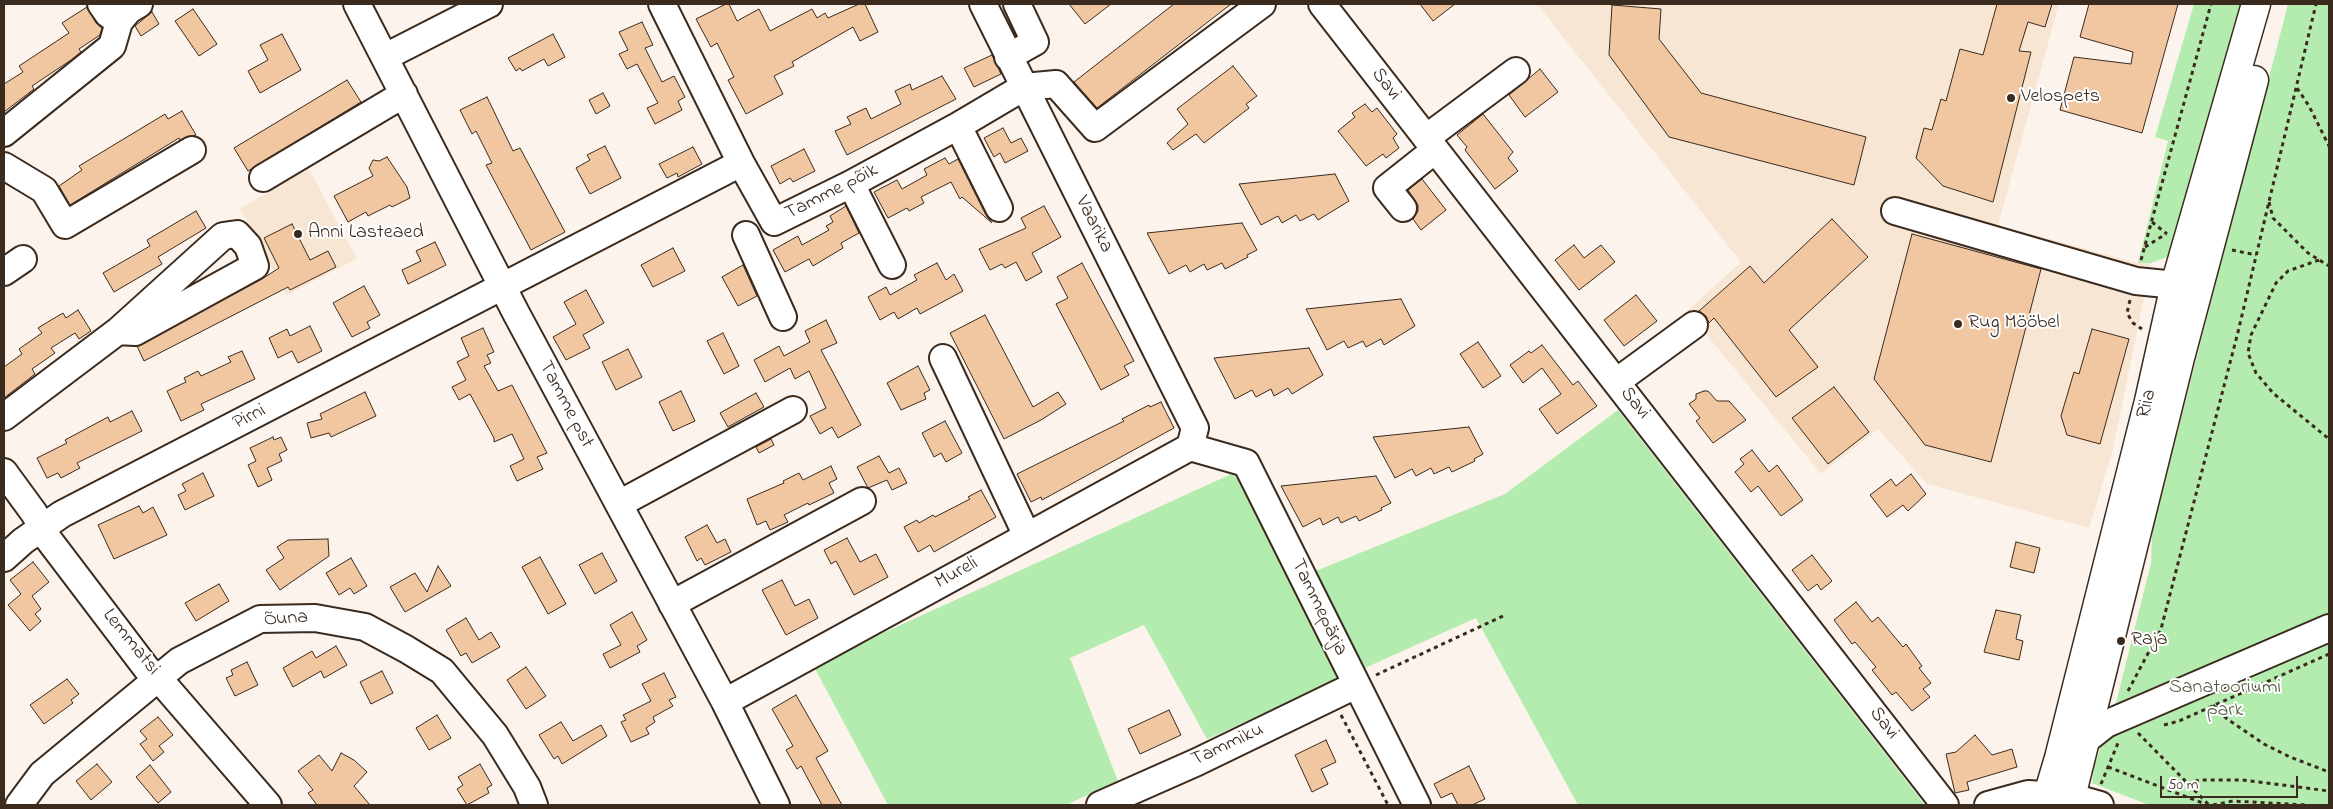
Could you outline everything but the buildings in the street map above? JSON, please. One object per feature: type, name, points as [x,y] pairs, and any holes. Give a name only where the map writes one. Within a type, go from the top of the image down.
[{"type":"highway","name":"Riia","points":[[2071,802],[2142,513],[2187,286],[2256,4]]},
{"type":"highway","name":"Riia","points":[[2071,802],[2144,420],[2275,4]]},
{"type":"street","points":[[101,4],[108,14],[119,22]]},
{"type":"street","points":[[4,132],[112,46],[119,22],[129,10],[139,4]]},
{"type":"street","name":"Tamme pst","points":[[357,4],[386,56],[503,288],[725,702],[776,805]]},
{"type":"street","points":[[386,56],[489,4]]},
{"type":"street","name":"Tamme põik","points":[[662,4],[741,163],[774,222],[851,184],[958,126],[1024,87]]},
{"type":"street","name":"Vaarika","points":[[983,4],[1195,428],[1190,447]]},
{"type":"street","points":[[1008,57],[1035,42],[1017,4]]},
{"type":"street","points":[[1024,87],[1056,84],[1095,128],[1262,4]]},
{"type":"street","name":"Savi","points":[[1322,4],[1945,805]]},
{"type":"street","points":[[1403,208],[1387,188],[1431,144],[1516,71]]},
{"type":"street","points":[[263,178],[404,94]]},
{"type":"street","points":[[958,126],[999,208]]},
{"type":"street","points":[[4,166],[44,190],[65,225],[192,150]]},
{"type":"street","name":"Pirni","points":[[4,558],[62,514],[503,288],[741,163]]},
{"type":"street","points":[[851,184],[892,265]]},
{"type":"street","points":[[1895,211],[2136,281],[2187,286]]},
{"type":"street","points":[[774,222],[736,240],[783,317]]},
{"type":"street","points":[[4,417],[118,331],[223,236],[237,234],[248,246],[255,266],[135,332],[118,331]]},
{"type":"street","points":[[1616,382],[1694,325]]},
{"type":"street","points":[[943,358],[1027,536]]},
{"type":"street","points":[[618,504],[793,410]]},
{"type":"street","name":"Mureli","points":[[725,702],[1190,447]]},
{"type":"street","name":"Tammepärja","points":[[1190,447],[1246,463],[1417,805]]},
{"type":"street","name":"Lemmatsi","points":[[4,472],[49,540],[147,669],[158,679],[268,805]]},
{"type":"street","points":[[672,604],[862,501]]},
{"type":"street","name":"Õuna","points":[[19,805],[42,774],[178,661],[260,619],[316,618],[365,627],[442,671],[495,735],[527,787],[534,805]]},
{"type":"street","points":[[2087,739],[2106,724],[2127,728],[2197,685],[2329,628]]},
{"type":"street","name":"Tammiku","points":[[1100,805],[1197,762],[1356,685]]},
{"type":"street","points":[[1988,805],[2028,794],[2071,802]]},
{"type":"path","points":[[2136,281],[2211,4]]},
{"type":"path","points":[[2071,802],[2108,767],[2127,728],[2128,689],[2161,629],[2256,255],[2316,4]]},
{"type":"path","points":[[2297,88],[2309,106],[2329,146]]},
{"type":"path","points":[[2269,201],[2273,218],[2297,242],[2329,266]]},
{"type":"path","points":[[2152,222],[2166,233],[2172,235]]},
{"type":"path","points":[[2145,247],[2166,233]]},
{"type":"path","points":[[2229,250],[2256,255]]},
{"type":"path","points":[[2319,260],[2288,271],[2276,283],[2251,335],[2248,353],[2256,373],[2273,393],[2329,439]]},
{"type":"path","points":[[1356,685],[1503,616]]},
{"type":"path","points":[[2197,685],[2227,719],[2244,732],[2290,757],[2329,772]]},
{"type":"path","points":[[1340,714],[1388,805]]},
{"type":"path","points":[[2127,728],[2208,805]]},
{"type":"path","points":[[2108,767],[2208,805]]},
{"type":"path","points":[[2187,783],[2200,780],[2242,780],[2329,791]]},
{"type":"path","points":[[2213,805],[2233,801],[2307,805]]},
{"type":"shaded area","points":[[1537,4],[2059,4],[1998,225],[2138,263],[2151,263],[2113,449],[2089,528],[1927,484],[1878,429],[1821,474],[1687,311],[1741,262]]},
{"type":"shaded area","name":"Anni Lasteaed","points":[[309,169],[357,259],[286,295],[240,208]]},
{"type":"green space","points":[[2194,4],[2244,4],[2176,244],[2167,257],[2151,263],[2138,263],[2168,141],[2155,137]]},
{"type":"green space","name":"Sanatooriumi park","points":[[2288,4],[2329,4],[2329,805],[2149,805],[2092,783],[2094,766],[2115,707],[2151,563],[2152,531]]},
{"type":"green space","points":[[1618,410],[1925,805],[1578,805],[1476,618],[1207,739],[1144,625],[1070,658],[1118,781],[1066,805],[888,805],[813,665],[1240,470],[1291,581],[1505,494]]},
{"type":"place","name":"Velospets","points":[[2011,98]]},
{"type":"place","name":"Anni Lasteaed","points":[[298,234]]},
{"type":"place","name":"Rug Mööbel","points":[[1958,324]]},
{"type":"place","name":"Raja","points":[[2121,641]]}]
